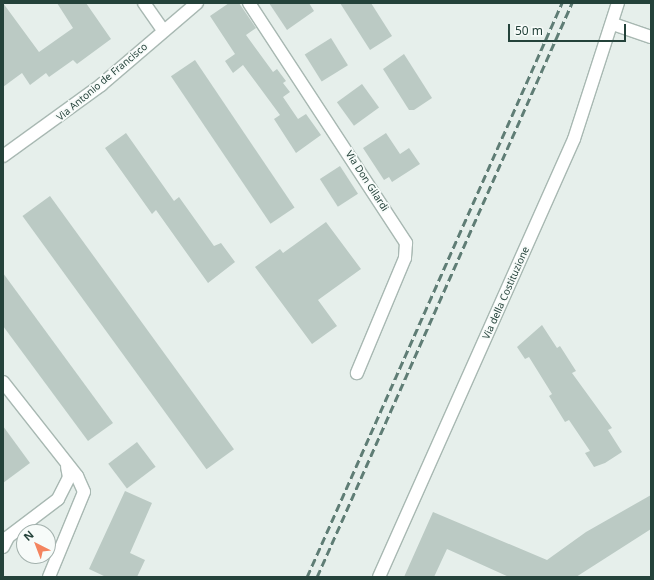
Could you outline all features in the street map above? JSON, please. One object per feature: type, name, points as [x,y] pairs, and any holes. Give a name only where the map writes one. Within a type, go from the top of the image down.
[{"type":"street","points":[[144,3],[163,30]]},
{"type":"street","name":"Via Antonio de Francisco","points":[[3,156],[101,85],[163,30],[197,3]]},
{"type":"street","name":"Via Don Gilardi","points":[[249,3],[406,243],[405,258],[357,373]]},
{"type":"street","name":"Via della Costituzione","points":[[379,577],[574,139],[613,24],[618,3]]},
{"type":"street","points":[[613,24],[651,37]]},
{"type":"street","points":[[3,382],[67,467],[77,476],[84,497],[49,577]]},
{"type":"street","points":[[3,547],[8,537],[58,499],[69,477],[67,467]]},
{"type":"building","points":[[3,3],[39,52],[73,28],[57,3],[86,3],[111,39],[77,64],[73,60],[49,77],[46,73],[30,85],[22,73],[3,87]]},
{"type":"building","points":[[229,3],[239,3],[256,28],[246,35],[273,72],[277,69],[286,81],[283,83],[290,92],[283,97],[298,119],[306,114],[321,135],[296,153],[274,119],[280,115],[243,65],[233,73],[225,61],[235,54],[210,16]]},
{"type":"building","points":[[269,3],[309,3],[314,11],[287,30]]},
{"type":"building","points":[[340,3],[371,3],[392,36],[370,50]]},
{"type":"building","points":[[331,38],[348,65],[322,82],[305,54]]},
{"type":"building","points":[[404,54],[432,98],[414,110],[409,110],[383,69]]},
{"type":"building","points":[[195,60],[295,208],[270,224],[171,76]]},
{"type":"building","points":[[362,84],[379,107],[354,126],[337,102]]},
{"type":"building","points":[[126,133],[174,201],[179,197],[214,246],[221,243],[235,262],[208,283],[156,210],[152,214],[105,148]]},
{"type":"building","points":[[386,133],[400,154],[409,148],[420,164],[392,182],[389,177],[384,180],[363,148]]},
{"type":"building","points":[[340,166],[358,194],[338,207],[320,179]]},
{"type":"building","points":[[50,196],[234,449],[206,469],[22,216]]},
{"type":"building","points":[[326,222],[361,269],[318,300],[337,326],[312,344],[255,267],[280,249],[283,253]]},
{"type":"building","points":[[3,273],[113,423],[88,441],[3,326]]},
{"type":"building","points":[[542,325],[557,348],[560,346],[576,371],[572,373],[612,428],[608,430],[622,452],[605,463],[594,467],[585,453],[590,451],[569,420],[565,422],[549,396],[552,394],[529,357],[525,359],[517,347]]},
{"type":"building","points":[[3,426],[30,463],[3,483]]},
{"type":"building","points":[[137,442],[156,467],[127,488],[108,464]]},
{"type":"building","points":[[125,491],[152,503],[130,553],[145,560],[137,577],[106,577],[89,569]]},
{"type":"building","points":[[651,495],[651,529],[576,577],[509,577],[447,549],[434,577],[404,577],[433,512],[547,560],[586,532]]},
{"type":"railway","points":[[307,577],[562,3]]},
{"type":"railway","points":[[317,577],[572,3]]}]
